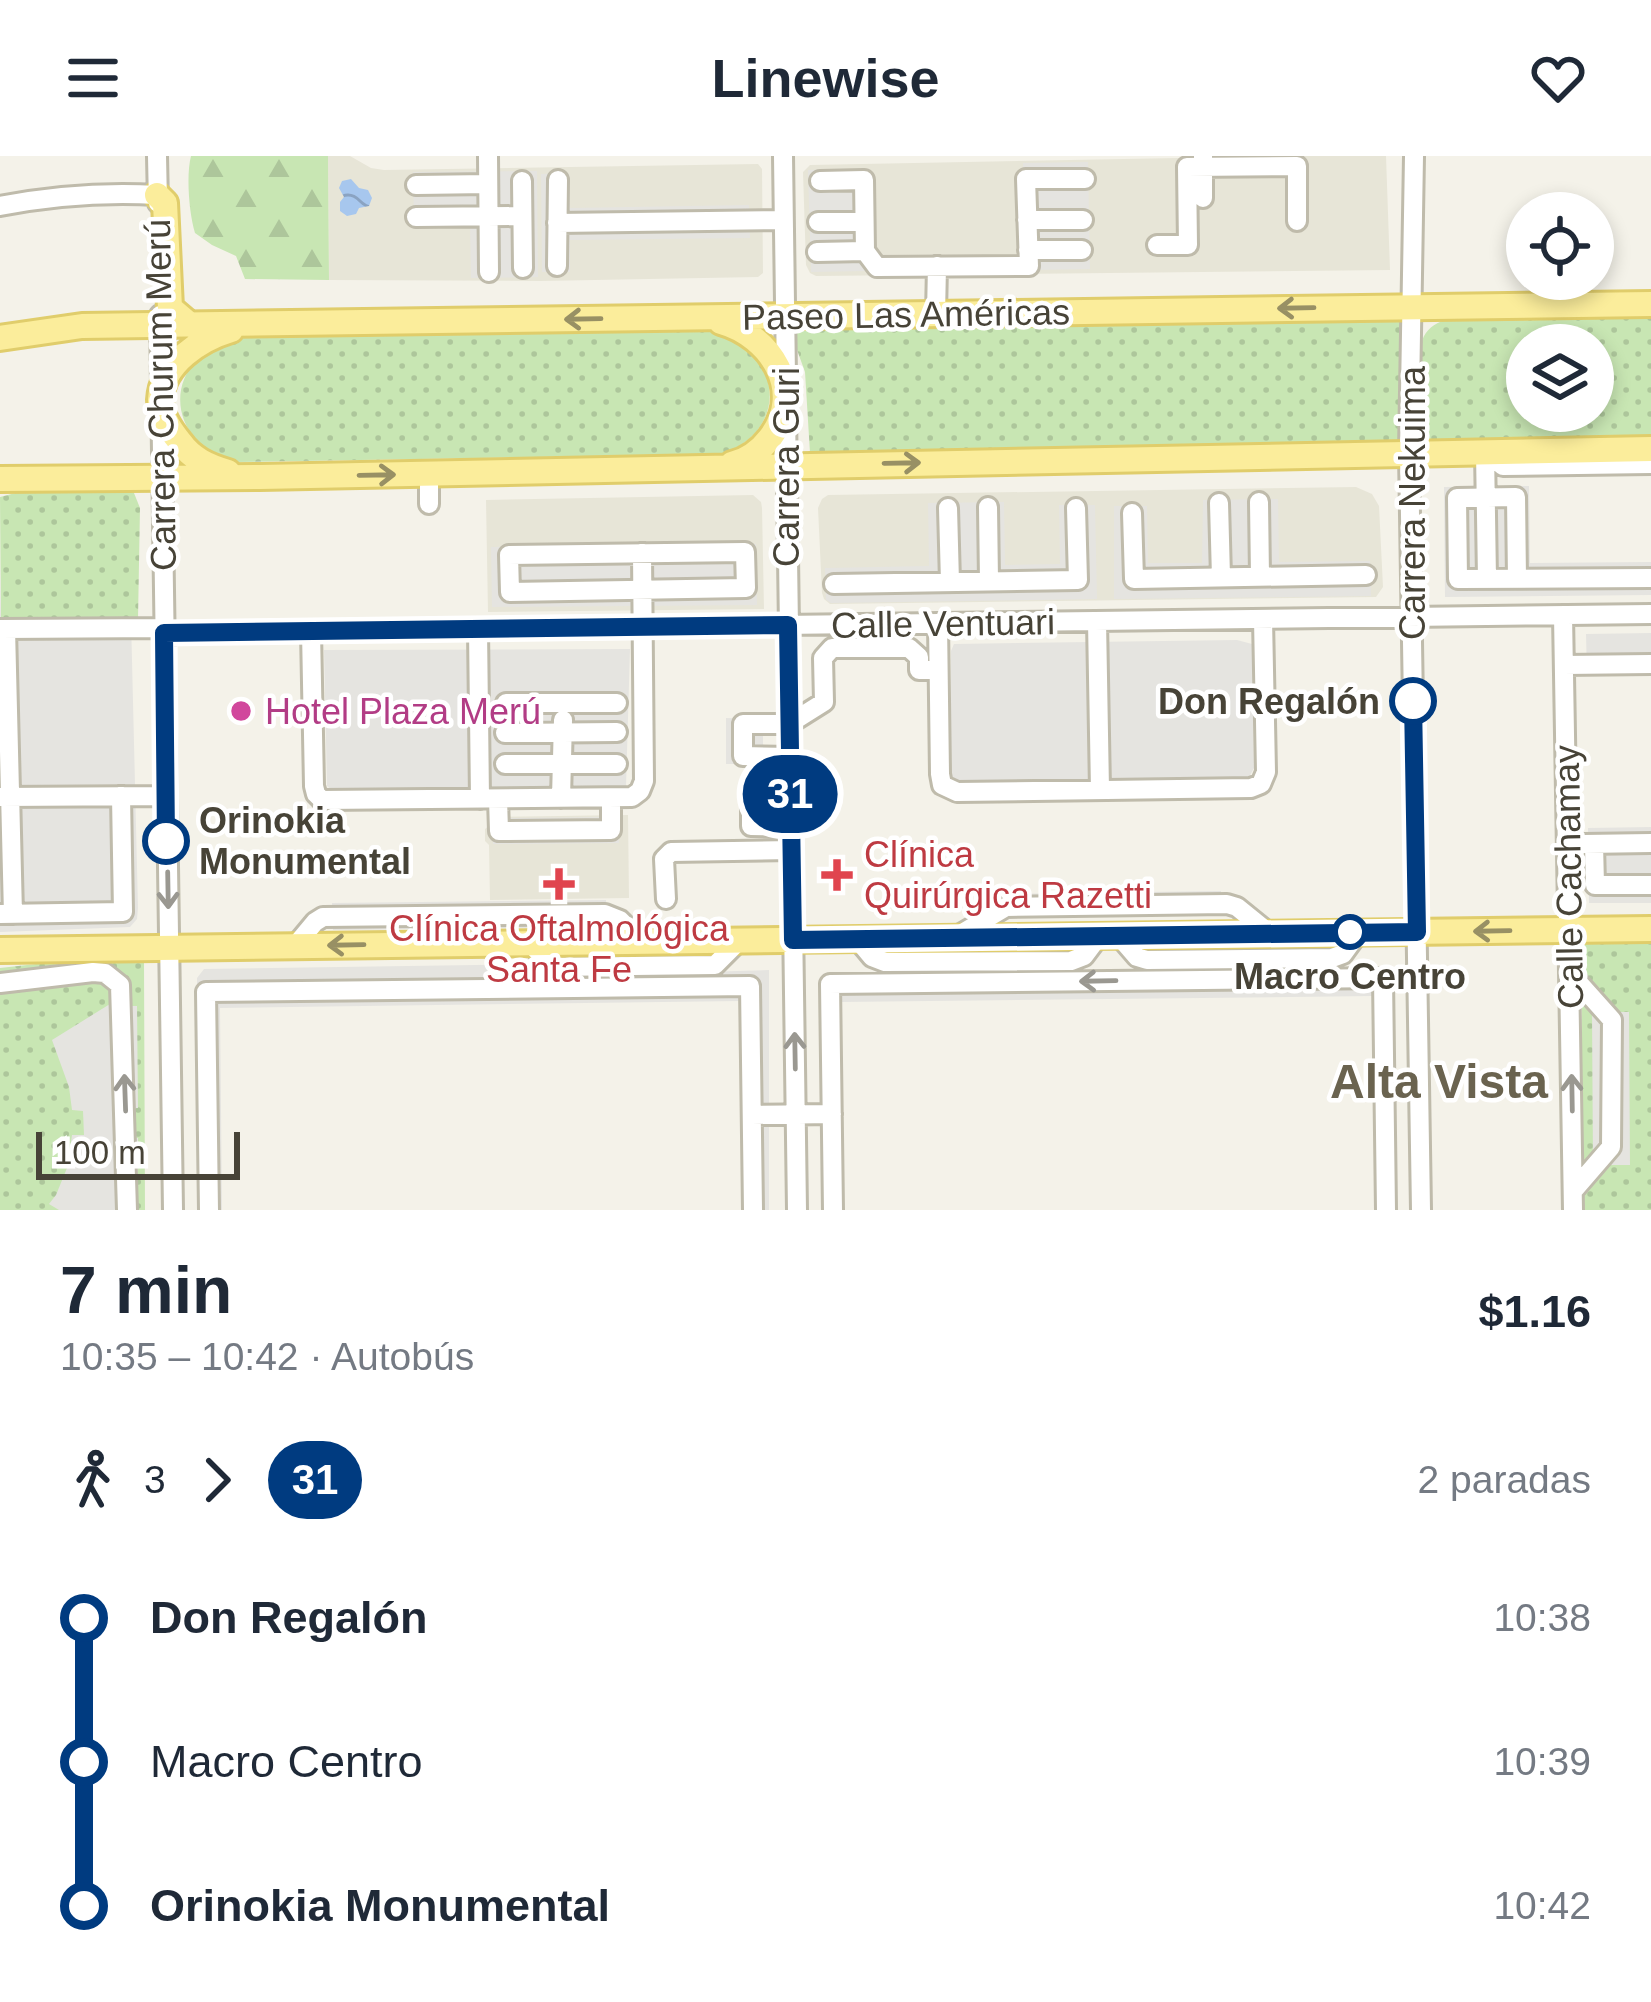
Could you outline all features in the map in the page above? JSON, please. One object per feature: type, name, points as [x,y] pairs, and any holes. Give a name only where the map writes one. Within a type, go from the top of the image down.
[{"type":"main road","points":[[158,195],[165,203],[170,308],[190,325]]},
{"type":"main road","name":"Paseo Las Américas","points":[[0,338],[82,326],[1651,304]]},
{"type":"main road","points":[[700,317],[739,328],[764,346],[780,372],[786,398],[766,443],[740,462],[712,469]]},
{"type":"main road","points":[[256,324],[224,332],[186,352],[174,367],[160,402],[173,435],[200,462],[260,477]]},
{"type":"main road","points":[[0,479],[1651,449]]},
{"type":"main road","points":[[0,950],[1651,928]]},
{"type":"street","name":"Carrera Churum Merú","points":[[157,156],[173,1210]]},
{"type":"street","points":[[488,156],[489,272]]},
{"type":"street","name":"Carrera Guri","points":[[783,156],[797,1210]]},
{"type":"street","name":"Carrera Nekuima","points":[[1414,156],[1408,452],[1421,1210]]},
{"type":"street","points":[[1203,161],[1203,198]]},
{"type":"street","points":[[1157,245],[1188,244],[1187,167],[1203,161],[1297,166],[1297,221]]},
{"type":"street","points":[[820,181],[864,180],[865,251],[877,267],[1029,266],[1026,179],[1085,179]]},
{"type":"street","points":[[557,266],[558,180]]},
{"type":"street","points":[[522,181],[523,268]]},
{"type":"street","points":[[416,185],[488,184]]},
{"type":"street","points":[[0,206],[60,197],[158,195]]},
{"type":"street","points":[[416,217],[522,216]]},
{"type":"street","points":[[557,223],[784,220]]},
{"type":"street","points":[[1027,220],[1083,220]]},
{"type":"street","points":[[818,222],[865,222]]},
{"type":"street","points":[[1028,250],[1082,250]]},
{"type":"street","points":[[817,252],[865,251]]},
{"type":"street","points":[[936,314],[937,266]]},
{"type":"street","points":[[1485,451],[1503,466],[1651,464]]},
{"type":"street","points":[[1485,451],[1487,579]]},
{"type":"street","points":[[429,474],[430,505]]},
{"type":"street","points":[[0,490],[35,479]]},
{"type":"street","points":[[1536,616],[1526,579],[1516,497],[1457,498],[1458,579],[1526,579],[1651,578]]},
{"type":"street","points":[[1259,502],[1260,576]]},
{"type":"street","points":[[1219,503],[1240,620]]},
{"type":"street","points":[[971,623],[988,507]]},
{"type":"street","points":[[948,508],[950,582]]},
{"type":"street","points":[[834,584],[1078,580],[1076,508]]},
{"type":"street","points":[[1132,513],[1133,579],[1366,574]]},
{"type":"street","points":[[745,552],[746,588],[642,590],[510,592],[509,555],[745,552]]},
{"type":"street","points":[[311,632],[318,798],[635,796],[644,785],[642,553]]},
{"type":"street","name":"Calle Ventuari","points":[[3,629],[311,632],[467,624],[642,627],[1651,614]]},
{"type":"street","name":"Calle Cachamay","points":[[1563,615],[1573,1200]]},
{"type":"street","points":[[938,623],[940,774],[943,785],[957,792],[1251,788],[1261,784],[1265,772],[1263,619]]},
{"type":"street","points":[[1097,621],[1100,790]]},
{"type":"street","points":[[467,624],[489,799],[499,831],[611,830],[611,798]]},
{"type":"street","points":[[3,629],[6,914],[123,912],[121,796]]},
{"type":"street","points":[[790,757],[742,756],[743,724],[789,724],[824,702],[823,658],[832,648],[909,648],[919,658],[920,670],[938,670]]},
{"type":"street","points":[[1564,665],[1651,664]]},
{"type":"street","points":[[506,703],[617,703]]},
{"type":"street","points":[[561,798],[563,703]]},
{"type":"street","points":[[505,733],[617,732]]},
{"type":"street","points":[[505,764],[616,764]]},
{"type":"street","points":[[5,792],[165,791]]},
{"type":"street","points":[[83,792],[121,796],[165,791]]},
{"type":"street","points":[[790,794],[751,794],[751,826],[791,827]]},
{"type":"street","points":[[1568,844],[1651,843]]},
{"type":"street","points":[[1594,844],[1595,885],[1651,885]]},
{"type":"street","points":[[666,899],[664,859],[670,852],[791,850]]},
{"type":"street","points":[[954,938],[1006,907],[1227,904],[1269,934]]},
{"type":"street","points":[[295,946],[323,917],[605,914],[620,920],[641,941]]},
{"type":"street","points":[[833,1210],[830,983],[1332,958],[1343,954],[1359,932]]},
{"type":"street","points":[[857,939],[872,957],[885,962],[1071,961],[1108,936],[1156,970],[1362,988],[1383,978],[1386,1210]]},
{"type":"street","points":[[530,943],[552,967],[656,966],[718,964],[740,940]]},
{"type":"street","points":[[656,966],[656,987]]},
{"type":"street","points":[[0,983],[93,972],[105,973],[120,985],[127,1210]]},
{"type":"street","points":[[1570,973],[1612,1020],[1611,1147],[1573,1200]]},
{"type":"street","points":[[209,1210],[214,1025],[206,992],[750,986],[745,1018],[752,1114],[749,1208]]},
{"type":"street","points":[[1385,1113],[1420,1113]]},
{"type":"street","points":[[752,1114],[832,1114]]},
{"type":"street","points":[[172,1120],[208,1120]]},
{"type":"shaded area","points":[[328,156],[350,156],[384,170],[758,164],[762,169],[763,273],[758,277],[540,281],[329,280]]},
{"type":"shaded area","points":[[1386,156],[1390,270],[816,276],[806,265],[803,172],[810,165]]},
{"type":"shaded area","points":[[1088,162],[1090,269],[1025,270],[1023,163]]},
{"type":"shaded area","points":[[865,169],[867,271],[811,272],[808,170]]},
{"type":"shaded area","points":[[537,171],[538,277],[471,278],[470,223],[414,223],[413,172]]},
{"type":"shaded area","points":[[568,173],[570,208],[749,205],[750,238],[570,240],[570,272],[542,272],[541,174]]},
{"type":"shaded area","points":[[1529,486],[1530,563],[1651,562],[1651,595],[1445,597],[1444,487]]},
{"type":"shaded area","points":[[1356,487],[1372,494],[1379,506],[1383,587],[1376,597],[830,604],[822,593],[818,508],[828,495]]},
{"type":"shaded area","points":[[753,495],[762,508],[764,609],[488,612],[486,500]]},
{"type":"shaded area","points":[[1278,499],[1279,562],[1370,561],[1371,596],[1114,599],[1114,506],[1147,506],[1148,563],[1202,563],[1203,500]]},
{"type":"shaded area","points":[[1004,502],[1005,565],[1060,564],[1059,505],[1095,505],[1097,599],[826,600],[825,568],[929,566],[928,503]]},
{"type":"shaded area","points":[[756,544],[757,605],[492,607],[491,547]]},
{"type":"shaded area","points":[[0,562],[1,619],[131,619],[138,908],[130,927],[0,932]]},
{"type":"shaded area","points":[[1651,633],[1651,674],[1587,675],[1586,634]]},
{"type":"shaded area","points":[[1237,640],[1252,644],[1254,768],[1248,779],[960,782],[951,776],[954,644]]},
{"type":"shaded area","points":[[630,649],[626,787],[349,792],[327,786],[324,650]]},
{"type":"shaded area","points":[[726,718],[763,719],[763,764],[726,764]]},
{"type":"shaded area","points":[[628,815],[629,898],[490,900],[489,845],[485,841],[489,817]]},
{"type":"shaded area","points":[[618,817],[619,843],[493,844],[493,818]]},
{"type":"shaded area","points":[[1651,827],[1651,903],[1589,903],[1588,828]]},
{"type":"shaded area","points":[[1221,891],[1221,913],[999,917],[999,894]]},
{"type":"shaded area","points":[[606,900],[607,927],[333,930],[332,903]]},
{"type":"shaded area","points":[[536,964],[544,973],[558,976],[769,970],[769,1210],[744,1210],[740,1001],[220,1008],[222,1210],[199,1210],[197,978],[204,969]]},
{"type":"shaded area","points":[[1391,968],[1395,1210],[1376,1210],[1372,996],[841,1002],[844,1210],[826,1210],[823,974]]},
{"type":"shaded area","points":[[118,999],[119,1006],[137,1006],[138,1108],[123,1109],[123,1137],[138,1138],[138,1210],[59,1210],[49,1204],[67,1168],[72,1135],[84,1135],[83,1111],[72,1110],[52,1040]]},
{"type":"shaded area","points":[[1592,1012],[1629,1012],[1630,1165],[1593,1165]]},
{"type":"green space","points":[[191,156],[328,156],[329,280],[245,279],[236,256],[195,233],[189,194]]},
{"type":"green space","points":[[1651,317],[1651,441],[1434,443],[1420,426],[1422,341],[1445,320]]},
{"type":"green space","points":[[1402,321],[1401,439],[1393,445],[810,453],[805,372],[792,336],[797,329]]},
{"type":"green space","points":[[711,331],[734,339],[752,353],[769,389],[760,427],[722,454],[236,462],[204,448],[185,422],[181,406],[186,374],[197,359],[240,337]]},
{"type":"green space","points":[[127,487],[140,508],[138,619],[1,620],[0,497],[35,488]]},
{"type":"green space","points":[[1651,937],[1651,1210],[1583,1210],[1581,951],[1587,941]]},
{"type":"green space","points":[[144,960],[145,1210],[0,1210],[0,968]]},
{"type":"water","points":[[351,179],[372,198],[369,206],[347,216],[340,211],[344,197],[339,188],[342,181]]},
{"type":"bus line","name":"31","points":[[166,841],[164,633],[788,625],[793,940],[1417,932],[1413,701]]},
{"type":"place","name":"Don Regalón","points":[[1413,701]]},
{"type":"place","name":"Hotel Plaza Merú","points":[[241,711]]},
{"type":"place","name":"Orinokia Monumental","points":[[166,841]]},
{"type":"place","name":"Clínica Quirúrgica Razetti","points":[[837,875]]},
{"type":"place","name":"Clínica Oftalmológica Santa Fe","points":[[559,884]]},
{"type":"place","name":"Macro Centro","points":[[1350,932]]},
{"type":"district","name":"Alta Vista","points":[[1439,1081]]}]
